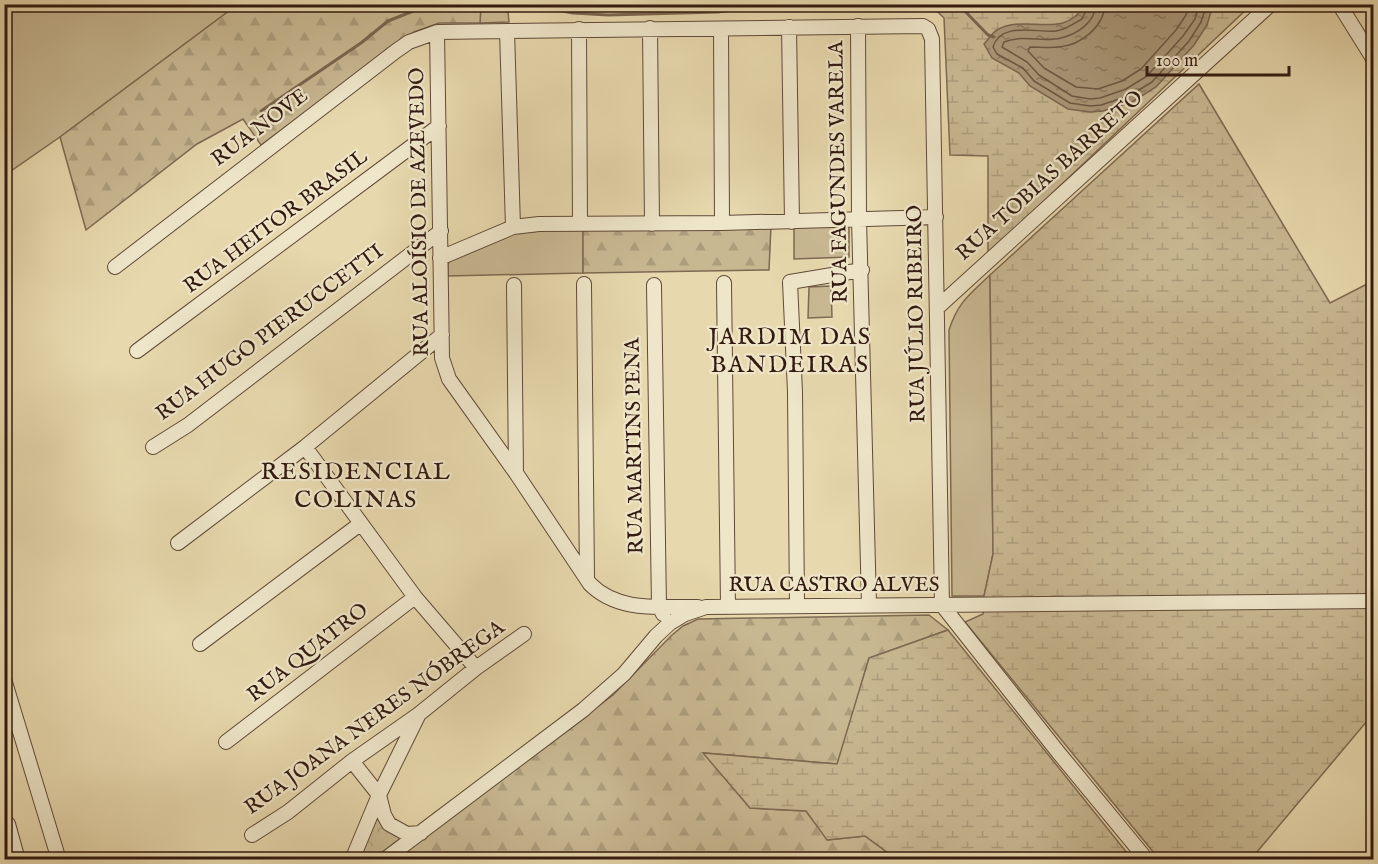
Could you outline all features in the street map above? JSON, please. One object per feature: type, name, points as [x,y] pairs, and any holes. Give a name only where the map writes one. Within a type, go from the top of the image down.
[{"type":"street","name":"RUA TOBIAS BARRETO","points":[[938,307],[1271,4]]},
{"type":"street","points":[[1339,4],[1374,60]]},
{"type":"street","name":"RUA JÚLIO RIBEIRO","points":[[858,27],[923,26],[928,29],[932,39],[942,605]]},
{"type":"street","points":[[789,27],[792,222]]},
{"type":"street","points":[[437,32],[858,27]]},
{"type":"street","name":"RUA FAGUNDES VARELA","points":[[858,27],[859,219],[869,605]]},
{"type":"street","points":[[650,28],[652,224]]},
{"type":"street","points":[[579,29],[580,224]]},
{"type":"street","points":[[721,29],[722,223]]},
{"type":"street","points":[[507,31],[513,227]]},
{"type":"street","name":"RUA ALOÍSIO DE AZEVEDO","points":[[437,32],[442,358],[449,379],[599,594],[633,606],[706,607]]},
{"type":"street","name":"RUA NOVE","points":[[115,267],[396,51],[410,42],[437,32]]},
{"type":"street","name":"RUA HEITOR BRASIL","points":[[137,351],[439,126]]},
{"type":"street","points":[[440,258],[513,227],[539,224],[792,222],[936,217]]},
{"type":"street","name":"RUA HUGO PIERUCCETTI","points":[[153,447],[188,425],[441,231]]},
{"type":"street","points":[[797,605],[795,392],[790,282],[862,270]]},
{"type":"street","points":[[724,283],[728,606]]},
{"type":"street","points":[[584,284],[587,578]]},
{"type":"street","points":[[514,285],[516,473]]},
{"type":"street","name":"RUA MARTINS PENA","points":[[654,285],[659,606]]},
{"type":"street","points":[[178,543],[304,447],[442,335]]},
{"type":"street","points":[[304,447],[415,597],[476,669]]},
{"type":"street","points":[[200,644],[360,524]]},
{"type":"street","name":"RUA QUATRO","points":[[226,742],[415,597]]},
{"type":"street","name":"RUA CASTRO ALVES","points":[[384,860],[584,710],[624,674],[670,623],[685,614],[706,607],[1374,601]]},
{"type":"street","points":[[942,605],[1147,860]]},
{"type":"street","points":[[659,606],[670,623]]},
{"type":"street","name":"RUA JOANA NERES NÓBREGA","points":[[252,835],[288,812],[352,761],[419,714],[524,634]]},
{"type":"street","points":[[4,679],[59,860]]},
{"type":"street","points":[[352,860],[379,795],[419,714]]},
{"type":"street","points":[[352,761],[379,795],[389,824],[407,834],[421,833]]},
{"type":"street","points":[[8,824],[18,860]]},
{"type":"green space","points":[[5,5],[237,5],[60,137],[5,175]]},
{"type":"green space","points":[[237,5],[481,5],[480,23],[439,23],[414,32],[261,145],[243,119],[197,144],[86,230],[60,137]]},
{"type":"green space","points":[[481,5],[500,5],[499,10],[508,12],[509,22],[480,23]]},
{"type":"green space","points":[[931,5],[1251,5],[988,254],[988,156],[950,155],[944,18]]},
{"type":"green space","points":[[1199,84],[1330,303],[1373,281],[1373,714],[1251,859],[1159,859],[965,622],[983,614],[984,596],[993,554],[990,275]]},
{"type":"green space","points":[[849,225],[849,257],[794,259],[794,226]]},
{"type":"green space","points":[[771,226],[769,270],[583,273],[583,227]]},
{"type":"green space","points":[[583,227],[583,273],[448,276],[448,264],[453,256],[505,234]]},
{"type":"green space","points":[[990,275],[993,554],[984,596],[952,596],[949,330],[961,305]]},
{"type":"green space","points":[[831,286],[832,317],[808,318],[809,287]]},
{"type":"green space","points":[[929,615],[948,630],[869,658],[838,764],[704,753],[750,808],[806,811],[828,840],[865,836],[891,855],[920,854],[929,859],[394,860],[613,695],[672,635],[683,626],[698,619]]},
{"type":"green space","points":[[948,630],[1128,854],[1120,860],[929,860],[920,854],[891,855],[865,836],[827,840],[806,811],[750,808],[703,753],[837,764],[869,658]]},
{"type":"green space","points":[[377,816],[388,831],[405,838],[373,859],[359,860]]},
{"type":"water","points":[[1084,5],[1213,5],[1207,25],[1194,45],[1156,87],[1132,102],[1103,111],[1068,109],[1030,86],[1019,73],[992,58],[984,44],[995,31],[1008,26],[1066,22],[1076,16]]},
{"type":"waterway","points":[[261,111],[361,43],[388,21],[416,10],[468,4]]},
{"type":"waterway","points":[[502,4],[608,15],[877,4]]},
{"type":"waterway","points":[[958,4],[988,35],[994,37]]},
{"type":"district","name":"JARDIM DAS BANDEIRAS","points":[[790,351]]},
{"type":"district","name":"RESIDENCIAL COLINAS","points":[[356,486]]}]
